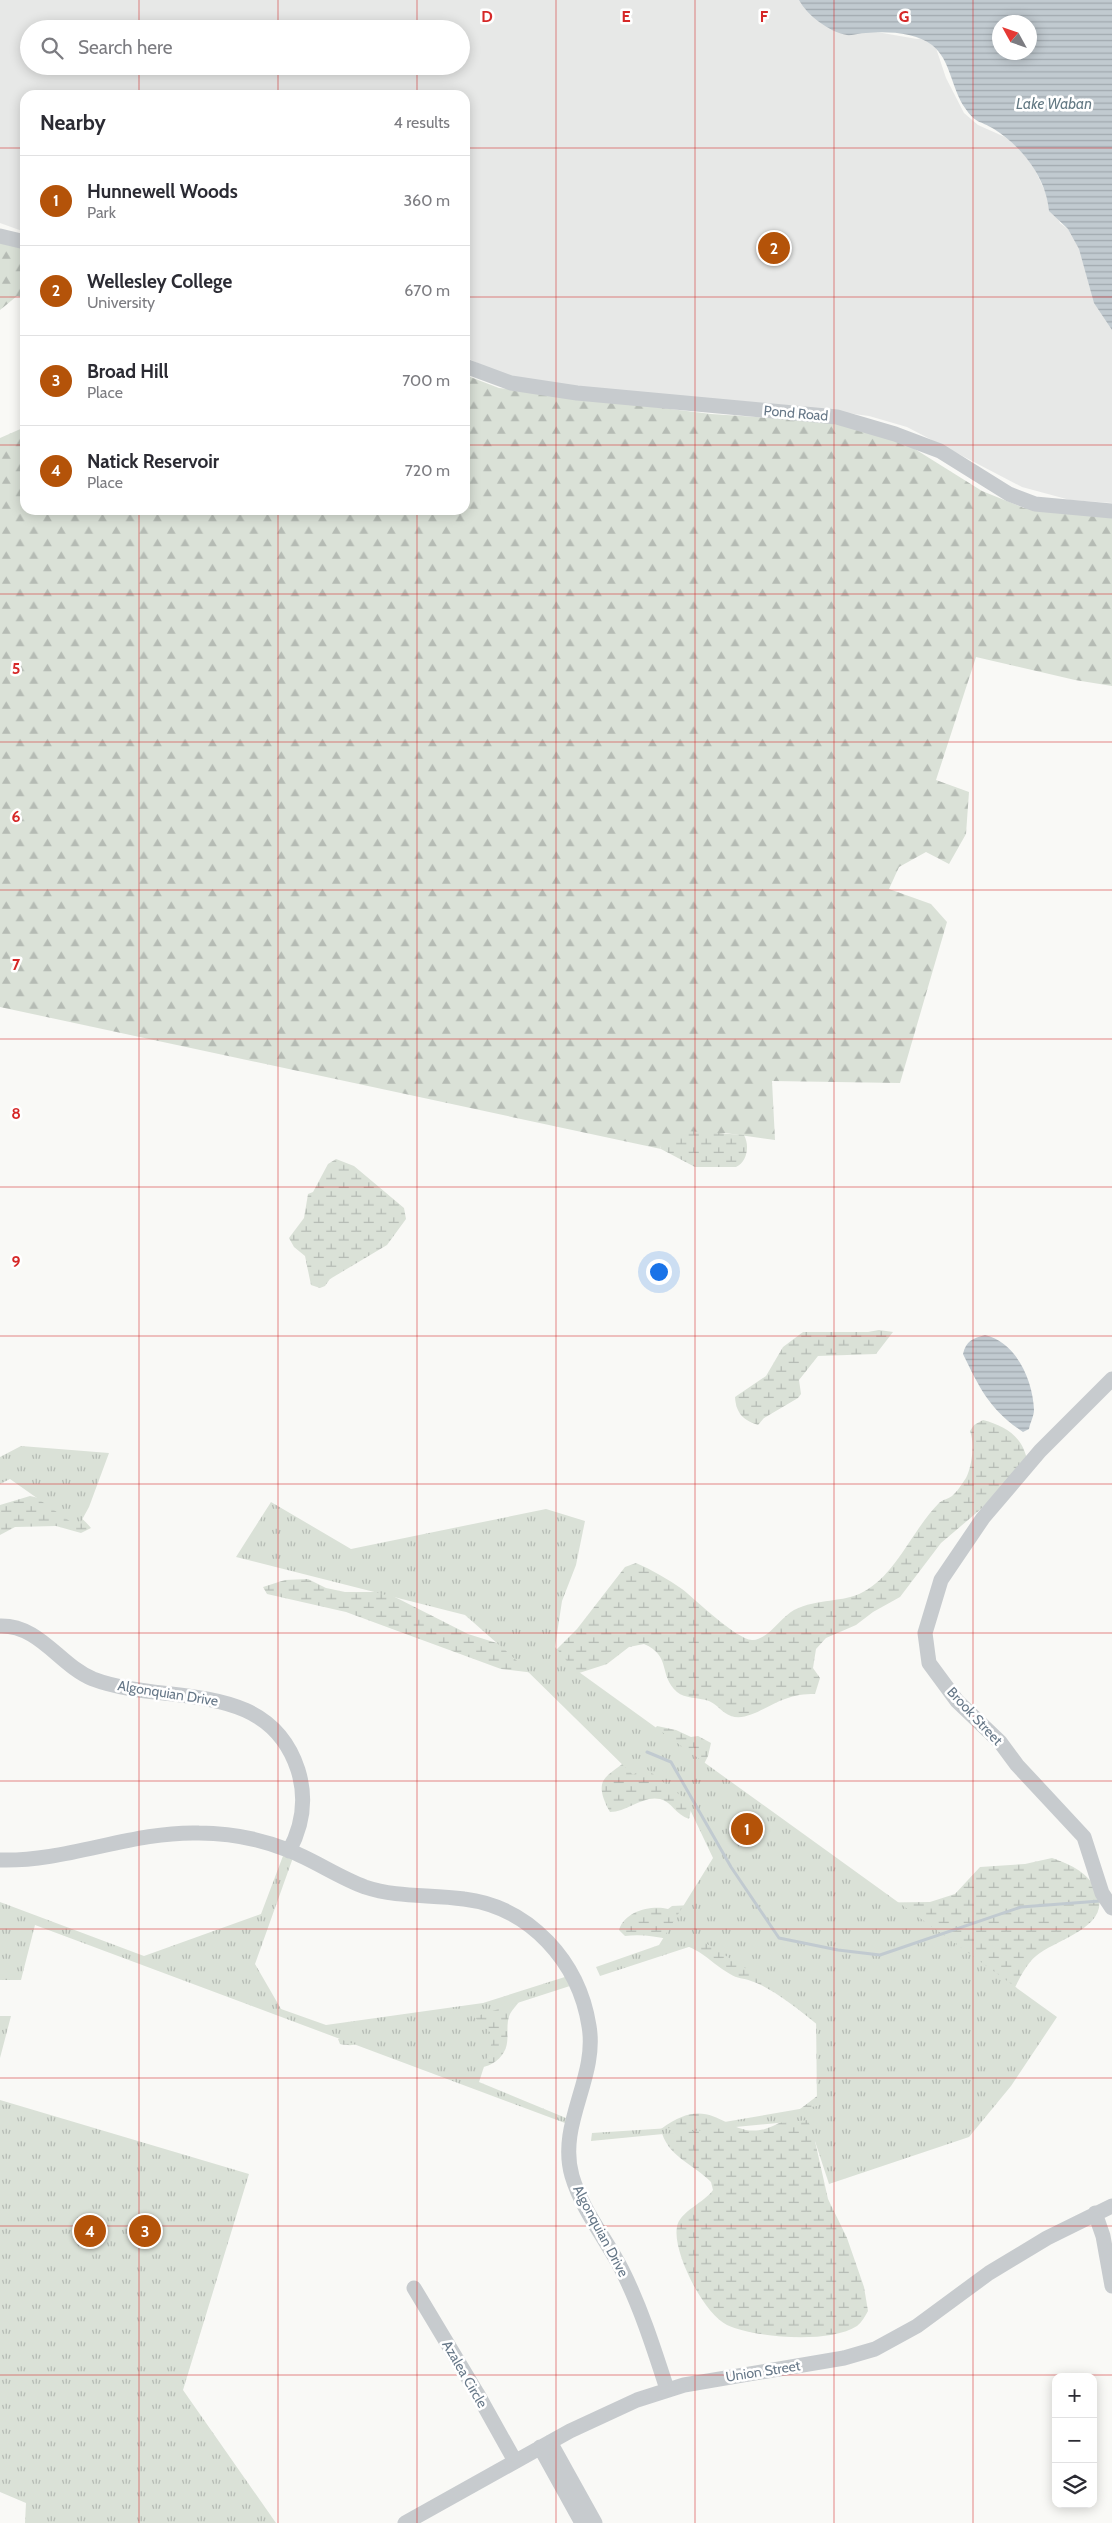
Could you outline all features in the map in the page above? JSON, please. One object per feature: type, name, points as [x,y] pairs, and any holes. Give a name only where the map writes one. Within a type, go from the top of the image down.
[{"type":"street","points":[[0,236],[20,241]]},
{"type":"street","name":"Pond Road","points":[[470,368],[511,383],[577,393],[837,416],[940,451],[1009,494],[1035,504],[1112,511]]},
{"type":"street","name":"Brook Street","points":[[1112,1379],[1040,1451],[983,1518],[941,1580],[925,1633],[929,1663],[957,1701],[1000,1742],[1017,1765],[1084,1836],[1092,1855],[1102,1893],[1112,1908]]},
{"type":"street","name":"Algonquian Drive","points":[[0,1626],[11,1626],[30,1632],[70,1666],[91,1678],[140,1691],[222,1701],[246,1710],[269,1725],[291,1754],[302,1784],[301,1820],[289,1850]]},
{"type":"street","name":"Algonquian Drive","points":[[0,1860],[32,1858],[143,1836],[174,1833],[230,1835],[289,1850],[349,1880],[380,1891],[407,1897],[465,1899],[492,1906],[516,1916],[536,1931],[553,1946],[566,1964],[584,2002],[591,2042],[588,2068],[570,2131],[568,2154],[572,2176],[580,2197],[607,2241],[630,2286],[667,2389]]},
{"type":"street","name":"Union Street","points":[[405,2523],[514,2461],[604,2413],[667,2389],[703,2380],[844,2358],[875,2349],[917,2326],[989,2272],[1047,2238],[1112,2206]]},
{"type":"street","points":[[1095,2213],[1103,2236],[1112,2286]]},
{"type":"street","name":"Azalea Circle","points":[[414,2288],[477,2393],[514,2461]]},
{"type":"street","points":[[545,2444],[582,2523]]},
{"type":"street","points":[[545,2444],[595,2523]]},
{"type":"shaded area","points":[[0,0],[803,0],[871,31],[917,39],[924,38],[936,48],[946,78],[964,113],[978,125],[1005,137],[1028,155],[1060,223],[1078,237],[1112,318],[1112,503],[1070,500],[1022,487],[907,427],[869,416],[796,406],[516,382],[470,359],[470,90],[20,90],[20,230],[0,223]]},
{"type":"green space","points":[[0,242],[20,247],[20,297],[17,296],[0,310]]},
{"type":"green space","points":[[470,377],[499,388],[711,414],[834,422],[910,446],[982,491],[1024,508],[1112,515],[1112,686],[1075,680],[976,657],[936,780],[969,792],[966,834],[949,864],[926,852],[899,867],[889,889],[931,904],[947,922],[900,1083],[772,1081],[775,1140],[725,1133],[660,1146],[661,1149],[0,1007],[0,438],[20,429],[20,515],[470,515]]},
{"type":"green space","points":[[687,1131],[744,1135],[747,1144],[745,1158],[736,1167],[695,1167],[661,1149],[660,1146]]},
{"type":"green space","points":[[336,1159],[354,1166],[404,1208],[406,1219],[387,1245],[330,1279],[325,1286],[320,1288],[311,1285],[305,1256],[294,1247],[289,1238],[304,1218],[308,1194],[313,1192],[328,1164]]},
{"type":"green space","points":[[879,1330],[893,1332],[876,1354],[818,1356],[799,1380],[801,1394],[798,1398],[764,1418],[758,1425],[748,1421],[739,1412],[735,1397],[766,1376],[783,1347],[803,1332],[868,1332]]},
{"type":"green space","points":[[983,1420],[1009,1431],[1015,1437],[1024,1451],[1028,1469],[941,1543],[900,1597],[873,1612],[856,1625],[826,1638],[816,1649],[813,1668],[820,1678],[815,1694],[800,1695],[779,1701],[744,1717],[731,1716],[709,1701],[684,1696],[677,1692],[671,1686],[658,1654],[644,1644],[629,1647],[607,1664],[576,1674],[543,1674],[501,1669],[346,1612],[267,1594],[263,1587],[285,1580],[308,1579],[326,1588],[345,1592],[385,1592],[468,1634],[503,1645],[552,1654],[577,1629],[625,1567],[636,1563],[682,1589],[736,1633],[752,1640],[758,1639],[768,1633],[794,1610],[803,1606],[847,1598],[863,1592],[885,1575],[940,1502],[954,1494],[966,1478],[972,1455],[972,1436],[970,1431],[974,1425]]},
{"type":"green space","points":[[21,1446],[109,1453],[89,1507],[78,1527],[10,1479],[0,1484],[0,1457]]},
{"type":"green space","points":[[30,1496],[64,1506],[78,1515],[91,1528],[81,1533],[56,1526],[15,1527],[0,1535],[0,1505]]},
{"type":"green space","points":[[271,1502],[351,1549],[546,1509],[585,1521],[576,1565],[562,1601],[555,1647],[572,1667],[1057,2017],[1011,2086],[969,2137],[829,2184],[808,2120],[591,2141],[592,2133],[701,2126],[817,2106],[816,2013],[704,1942],[600,1976],[596,1967],[659,1945],[713,1858],[685,1799],[644,1767],[633,1775],[515,1659],[465,1615],[236,1557]]},
{"type":"green space","points":[[657,1726],[676,1730],[691,1737],[698,1736],[711,1743],[708,1756],[698,1776],[689,1819],[660,1799],[647,1799],[610,1812],[604,1800],[602,1783],[610,1773],[631,1756]]},
{"type":"green space","points":[[286,1848],[295,1852],[255,1964],[281,2009],[326,2025],[483,2003],[568,1976],[573,1985],[474,2017],[494,2036],[479,2082],[566,2118],[565,2123],[35,1925],[21,1980],[0,1980],[0,1902],[144,1956],[261,1914]]},
{"type":"green space","points":[[1052,1858],[1078,1870],[1093,1884],[1100,1904],[1097,1914],[1090,1923],[1080,1931],[1036,1956],[1025,1969],[1011,1995],[815,2141],[828,2199],[847,2238],[864,2287],[868,2311],[862,2321],[845,2332],[811,2337],[792,2337],[773,2336],[740,2330],[718,2319],[700,2296],[692,2281],[679,2251],[677,2238],[677,2227],[682,2217],[713,2190],[711,2182],[675,2153],[664,2138],[661,2129],[679,2118],[694,2114],[707,2114],[739,2128],[751,2131],[765,2129],[780,2123],[820,2094],[827,2033],[780,1996],[760,1984],[733,1976],[699,1952],[682,1944],[664,1938],[625,1936],[619,1930],[622,1923],[639,1911],[654,1908],[668,1909],[672,1906],[930,1902],[955,1894],[980,1867],[1025,1864]]},
{"type":"green space","points":[[519,2002],[508,2019],[507,2045],[502,2055],[491,2064],[476,2068],[458,2068],[440,2064],[371,2044],[340,2044],[338,2039]]},
{"type":"green space","points":[[0,2016],[11,2016],[0,2058]]},
{"type":"green space","points":[[0,2100],[249,2174],[183,2390],[276,2523],[25,2523],[26,2503],[0,2492]]},
{"type":"water","name":"Lake Waban","points":[[799,0],[1112,0],[1112,330],[1094,303],[1079,249],[1068,229],[1049,211],[1047,198],[1038,175],[1023,154],[1004,136],[975,119],[969,113],[960,100],[947,66],[938,51],[918,37],[900,33],[882,32],[849,35],[840,33],[826,27],[807,11]]},
{"type":"water","points":[[985,1335],[1006,1345],[1021,1364],[1026,1375],[1033,1398],[1034,1410],[1029,1429],[1023,1432],[1002,1415],[987,1398],[963,1354],[966,1346],[971,1341]]},
{"type":"waterway","points":[[647,1752],[671,1762],[731,1867],[779,1938],[838,1950],[880,1955],[1021,1907],[1100,1901]]},
{"type":"place","name":"Wellesley College","points":[[774,248]]},
{"type":"place","name":"Hunnewell Woods","points":[[747,1829]]},
{"type":"place","name":"Natick Reservoir","points":[[90,2231]]},
{"type":"place","name":"Broad Hill","points":[[145,2231]]}]
